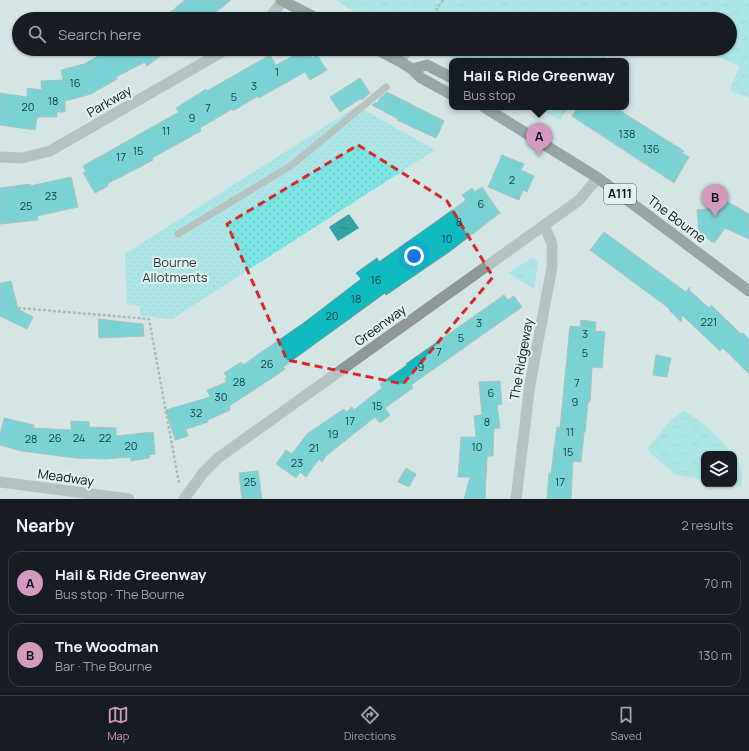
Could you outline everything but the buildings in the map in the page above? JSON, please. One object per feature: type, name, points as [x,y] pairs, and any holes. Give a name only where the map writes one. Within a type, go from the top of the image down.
[{"type":"main road","points":[[282,0],[305,12]]},
{"type":"main road","points":[[389,56],[412,69],[421,78],[449,93]]},
{"type":"main road","points":[[412,69],[427,65],[449,76]]},
{"type":"main road","name":"The Bourne","points":[[489,110],[598,178],[749,291]]},
{"type":"street","points":[[273,12],[282,0]]},
{"type":"street","name":"Parkway","points":[[0,157],[22,158],[50,151],[215,56]]},
{"type":"street","name":"Greenway","points":[[184,499],[203,473],[218,458],[578,201],[598,178]]},
{"type":"street","name":"The Ridgeway","points":[[516,499],[530,384],[552,266],[552,244],[544,225]]},
{"type":"street","name":"Meadway","points":[[0,482],[129,499]]},
{"type":"lane","points":[[401,62],[405,56]]},
{"type":"lane","points":[[178,234],[292,165],[386,87]]},
{"type":"path","points":[[435,12],[443,0]]},
{"type":"path","points":[[18,308],[148,319],[179,485]]},
{"type":"highlighted area","points":[[358,145],[447,201],[493,277],[403,384],[287,360],[227,224]]},
{"type":"green space","points":[[337,0],[749,0],[749,98],[730,90],[740,66],[717,56],[737,56],[737,12],[355,12]]},
{"type":"green space","points":[[337,0],[415,0],[411,12],[355,12]]},
{"type":"green space","points":[[469,0],[525,0],[548,5],[559,0],[706,0],[746,14],[749,13],[749,98],[730,90],[740,66],[717,56],[737,56],[737,12],[463,12]]},
{"type":"green space","points":[[448,56],[606,56],[604,58]]},
{"type":"green space","name":"Bourne Allotments","points":[[357,106],[435,150],[172,319],[140,316],[140,306],[127,304],[125,254]]},
{"type":"green space","points":[[542,110],[567,110],[560,120]]},
{"type":"green space","points":[[532,258],[538,262],[534,289],[508,273]]},
{"type":"green space","points":[[683,411],[704,424],[730,451],[701,451],[701,479],[676,475],[650,453],[648,448],[670,421]]},
{"type":"green space","points":[[737,458],[741,470],[741,487],[737,486]]},
{"type":"water","points":[[349,214],[359,228],[338,241],[329,227]]},
{"type":"place","name":"Hail & Ride Greenway","points":[[539,156]]},
{"type":"place","name":"The Woodman","points":[[715,217]]}]
